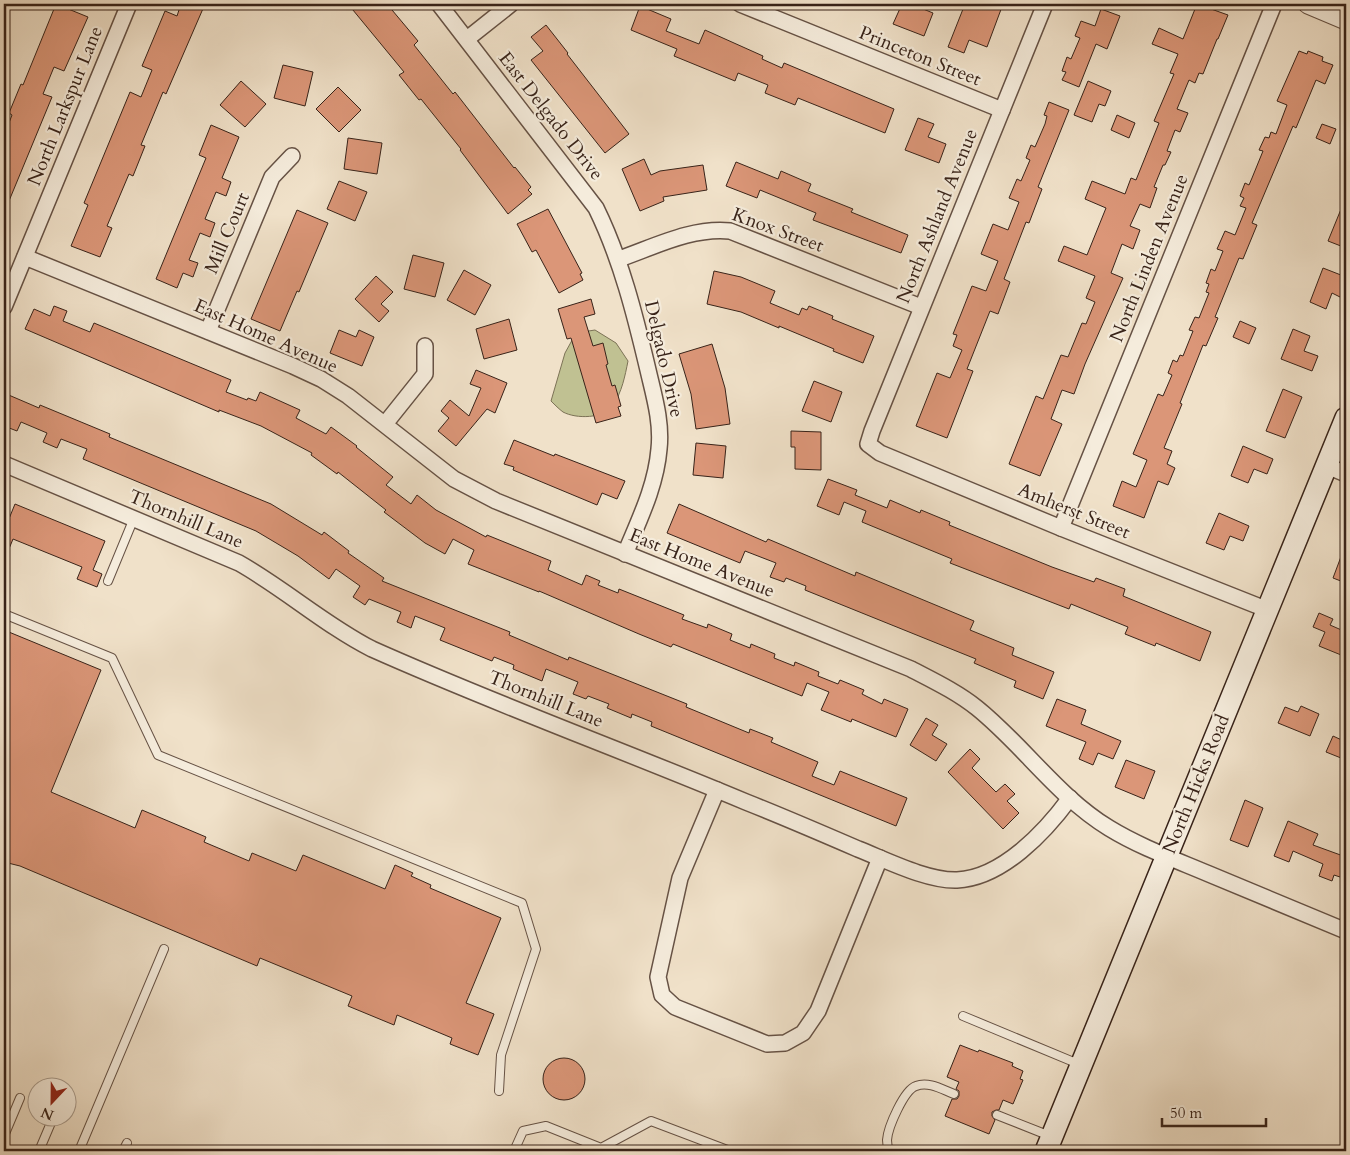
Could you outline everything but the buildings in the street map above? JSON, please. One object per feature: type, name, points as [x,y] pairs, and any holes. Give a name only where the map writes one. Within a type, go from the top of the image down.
[{"type":"main road","name":"North Hicks Road","points":[[1049,1144],[1346,418]]},
{"type":"street","name":"North Larkspur Lane","points":[[4,307],[130,4]]},
{"type":"street","name":"East Delgado Drive","points":[[438,4],[596,208],[619,259]]},
{"type":"street","points":[[466,40],[511,4]]},
{"type":"street","name":"Princeton Street","points":[[740,4],[1002,110]]},
{"type":"street","name":"North Ashland Avenue","points":[[868,444],[921,307],[1045,4]]},
{"type":"street","name":"North Linden Avenue","points":[[1062,528],[1274,4]]},
{"type":"street","points":[[1308,4],[1346,20]]},
{"type":"street","name":"Mill Court","points":[[208,331],[272,177],[292,156]]},
{"type":"street","name":"Knox Street","points":[[619,259],[685,236],[717,229],[730,230],[921,307]]},
{"type":"street","name":"East Home Avenue","points":[[25,257],[208,331],[320,379],[348,396],[454,479],[496,501],[912,670],[937,682],[958,694],[978,709],[1003,731],[1070,798],[1108,828],[1166,856],[1346,931]]},
{"type":"street","name":"Delgado Drive","points":[[619,259],[644,352],[658,414],[660,438],[658,462],[652,485],[625,554]]},
{"type":"street","points":[[385,424],[425,374],[425,346]]},
{"type":"street","name":"Amherst Street","points":[[868,444],[880,453],[1268,610]]},
{"type":"street","name":"Thornhill Lane","points":[[4,464],[239,563],[267,578],[343,632],[372,649],[880,858],[937,879],[959,880],[974,877],[1000,867],[1055,818],[1070,798]]},
{"type":"street","points":[[1327,466],[1346,474]]},
{"type":"street","points":[[717,790],[680,878],[658,977],[662,995],[675,1007],[767,1044],[785,1042],[803,1033],[818,1011],[880,858]]},
{"type":"lane","points":[[108,581],[134,518]]},
{"type":"lane","points":[[4,614],[112,658],[158,756],[522,903],[536,949],[501,1055],[499,1091]]},
{"type":"lane","points":[[80,1151],[164,949]]},
{"type":"lane","points":[[963,1016],[1081,1064]]},
{"type":"lane","points":[[889,1151],[887,1139],[890,1128],[902,1099],[910,1089],[915,1086],[929,1085],[954,1094]]},
{"type":"lane","points":[[4,1136],[20,1098]]},
{"type":"lane","points":[[997,1115],[1049,1144]]},
{"type":"lane","points":[[514,1151],[522,1131],[546,1126],[601,1148],[651,1121],[730,1151]]},
{"type":"lane","points":[[39,1151],[49,1128]]},
{"type":"lane","points":[[124,1151],[127,1143]]},
{"type":"green space","points":[[595,330],[616,343],[628,361],[623,384],[619,395],[609,410],[597,415],[575,416],[563,412],[551,401],[565,353],[576,333]]}]
